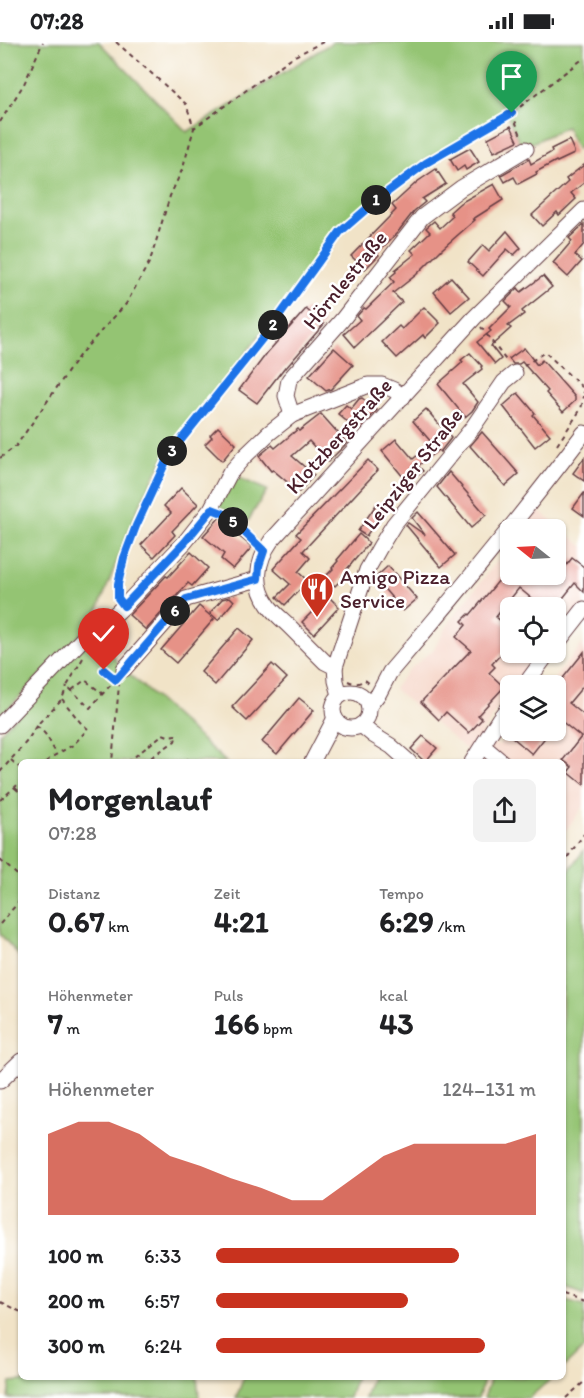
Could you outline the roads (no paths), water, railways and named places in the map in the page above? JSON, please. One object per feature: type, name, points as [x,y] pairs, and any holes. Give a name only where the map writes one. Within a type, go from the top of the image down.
[{"type":"street","name":"Hörnlestraße","points":[[292,415],[286,396],[289,380],[342,320],[422,217],[461,188],[526,149]]},
{"type":"street","name":"Klotzbergstraße","points":[[258,579],[264,551],[271,541],[474,318],[584,210]]},
{"type":"street","name":"Leipziger Straße","points":[[358,710],[333,713],[337,681],[367,570],[394,524],[473,427],[504,382],[515,373]]},
{"type":"street","points":[[0,725],[96,625],[109,620],[185,542],[212,509],[230,473],[244,456],[269,433],[292,415],[368,385],[382,385],[403,397]]},
{"type":"street","points":[[358,710],[494,549],[584,433]]},
{"type":"street","points":[[120,674],[186,599],[258,579],[260,592],[269,606],[325,662],[337,681],[350,691],[373,735],[391,746],[406,759]]},
{"type":"street","points":[[566,632],[584,609]]},
{"type":"street","points":[[358,710],[379,693],[390,672]]},
{"type":"street","points":[[474,759],[500,718]]},
{"type":"street","points":[[483,746],[498,759]]},
{"type":"street","points":[[0,1081],[18,1064]]},
{"type":"place","name":"Amigo Pizza Service","points":[[317,618]]}]
